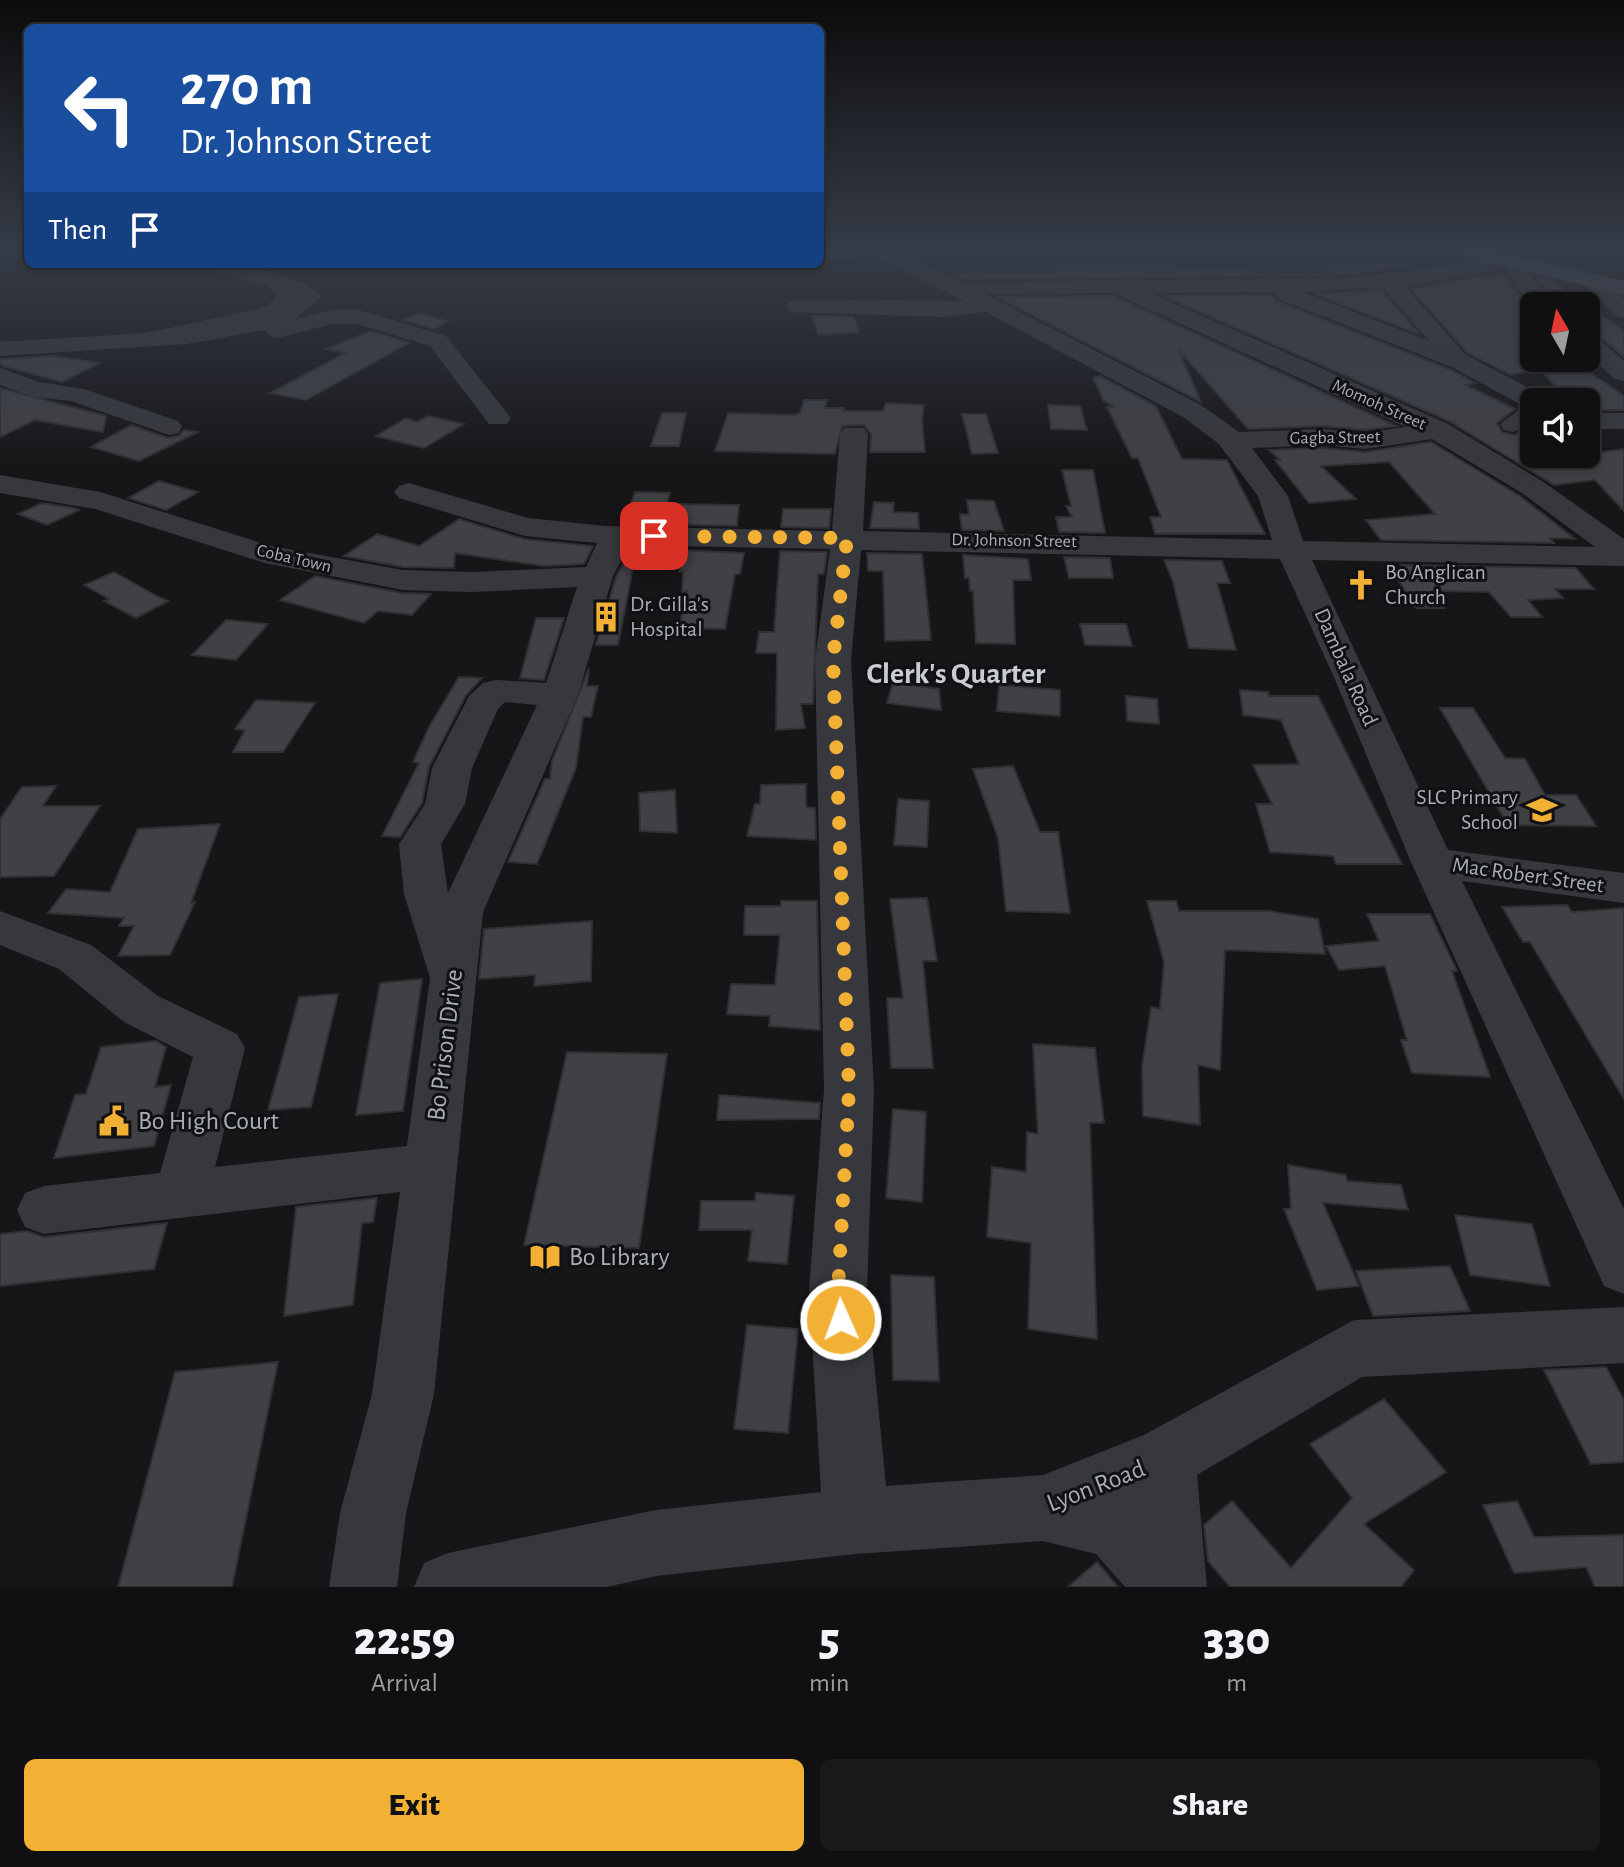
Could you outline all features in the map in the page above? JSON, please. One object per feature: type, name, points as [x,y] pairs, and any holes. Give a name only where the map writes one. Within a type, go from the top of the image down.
[{"type":"street","points":[[146,340],[228,322]]},
{"type":"street","points":[[0,349],[146,340],[232,329],[258,322]]},
{"type":"street","points":[[232,329],[271,332],[311,322]]},
{"type":"street","points":[[383,322],[438,341],[498,418]]},
{"type":"street","name":"Dambala Road","points":[[1023,322],[1192,411],[1231,441],[1273,496],[1290,547],[1351,675],[1432,862],[1624,1268]]},
{"type":"street","name":"Momoh Street","points":[[1196,322],[1436,430],[1532,487],[1624,555]]},
{"type":"street","points":[[1359,322],[1461,362],[1520,393]]},
{"type":"street","points":[[1425,322],[1461,362]]},
{"type":"street","points":[[1600,353],[1624,374]]},
{"type":"street","points":[[0,376],[34,389],[75,394],[169,427]]},
{"type":"street","points":[[1600,421],[1624,421]]},
{"type":"street","name":"Gagba Street","points":[[1231,441],[1322,437],[1365,441],[1436,430],[1520,423]]},
{"type":"street","points":[[854,434],[847,538],[833,660],[849,1090],[838,1291],[856,1521]]},
{"type":"street","name":"Coba Town","points":[[0,484],[100,501],[265,554],[403,580],[471,582],[597,576]]},
{"type":"street","name":"Dr. Johnson Street","points":[[409,492],[525,527],[605,535],[1624,555]]},
{"type":"street","name":"Bo Prison Drive","points":[[363,1587],[373,1513],[403,1394],[461,912],[560,695],[597,576],[616,542],[605,535]]},
{"type":"street","points":[[453,986],[426,894],[420,844],[445,804],[452,768],[482,704],[496,691],[560,695]]},
{"type":"street","name":"Mac Robert Street","points":[[1432,862],[1624,888]]},
{"type":"street","points":[[0,927],[75,957],[141,1009],[220,1048],[181,1194]]},
{"type":"street","points":[[44,1210],[429,1166]]},
{"type":"street","name":"Lyon Road","points":[[448,1587],[656,1543],[856,1521],[1043,1508],[1164,1459],[1354,1349],[1624,1335]]},
{"type":"street","points":[[1164,1459],[1172,1587]]},
{"type":"street","points":[[1043,1508],[1115,1525],[1172,1587]]},
{"type":"building","points":[[409,322],[446,322],[434,329]]},
{"type":"building","points":[[814,322],[856,322],[859,332],[818,335]]},
{"type":"building","points":[[1046,322],[1170,322],[1396,426],[1365,430],[1322,426],[1248,429],[1178,349],[1201,402]]},
{"type":"building","points":[[1223,322],[1329,322],[1451,370],[1475,383],[1466,385],[1515,409],[1497,423],[1502,432],[1514,435],[1520,432],[1520,464],[1449,421]]},
{"type":"building","points":[[1388,322],[1409,322],[1419,334]]},
{"type":"building","points":[[1440,322],[1520,322],[1520,372],[1525,372],[1511,375],[1468,353]]},
{"type":"building","points":[[1600,322],[1611,322],[1624,331],[1624,357],[1600,336]]},
{"type":"building","points":[[371,331],[409,343],[306,400],[270,393],[346,353],[326,349]]},
{"type":"building","points":[[54,356],[100,363],[62,382],[0,365],[0,359]]},
{"type":"building","points":[[1542,372],[1589,372],[1624,396],[1624,410],[1600,410],[1600,388],[1557,388]]},
{"type":"building","points":[[1100,376],[1156,406],[1182,459],[1227,460],[1265,534],[1155,534],[1150,517],[1161,517],[1138,458],[1132,458],[1107,407],[1115,407],[1104,401],[1093,378]]},
{"type":"building","points":[[0,388],[106,416],[103,432],[35,420],[0,437]]},
{"type":"building","points":[[804,400],[827,400],[825,408],[844,408],[844,411],[883,411],[886,403],[924,405],[925,452],[870,452],[871,434],[864,425],[842,426],[835,454],[715,451],[728,413],[795,415],[800,413]]},
{"type":"building","points":[[1048,405],[1080,406],[1087,430],[1051,429]]},
{"type":"building","points":[[662,413],[686,413],[679,446],[651,446]]},
{"type":"building","points":[[962,414],[986,414],[998,453],[972,454]]},
{"type":"building","points":[[428,416],[464,424],[424,448],[376,436],[406,418],[417,422]]},
{"type":"building","points":[[131,425],[168,438],[179,436],[184,430],[198,432],[139,461],[91,447]]},
{"type":"building","points":[[1431,442],[1520,496],[1575,539],[1550,538],[1554,543],[1381,540],[1366,520],[1435,514],[1389,462],[1321,466],[1356,499],[1309,503],[1275,460],[1280,460],[1269,450],[1322,448],[1365,452]]},
{"type":"building","points":[[1624,449],[1624,511],[1595,480],[1554,485],[1526,468],[1600,468],[1600,452]]},
{"type":"building","points":[[1062,470],[1093,470],[1105,533],[1059,532],[1056,517],[1072,517],[1066,506],[1071,506]]},
{"type":"building","points":[[159,481],[198,492],[166,510],[128,498]]},
{"type":"building","points":[[635,492],[670,493],[667,504],[739,505],[737,526],[624,523]]},
{"type":"building","points":[[967,500],[994,501],[1004,531],[962,530],[960,514],[969,515]]},
{"type":"building","points":[[874,502],[894,503],[893,512],[918,513],[919,529],[870,528]]},
{"type":"building","points":[[42,503],[79,510],[47,525],[18,514]]},
{"type":"building","points":[[783,509],[831,509],[829,528],[781,527]]},
{"type":"building","points":[[459,519],[524,539],[593,546],[584,564],[543,566],[455,553],[454,568],[403,567],[344,556],[377,534],[419,546]]},
{"type":"building","points":[[632,548],[744,553],[740,574],[735,574],[725,629],[679,628],[687,591],[682,592],[683,572],[679,572],[680,568],[633,568],[618,645],[596,645],[616,577]]},
{"type":"building","points":[[780,551],[827,552],[824,574],[818,574],[813,704],[801,704],[805,728],[776,730],[777,653],[756,653],[759,632],[774,632]]},
{"type":"building","points":[[867,553],[922,554],[931,640],[885,641],[883,571],[868,571]]},
{"type":"building","points":[[963,555],[1028,559],[1031,580],[1013,580],[1015,644],[976,643],[973,591],[970,591],[969,578],[965,578]]},
{"type":"building","points":[[1064,557],[1110,558],[1113,578],[1069,578]]},
{"type":"building","points":[[1164,560],[1222,561],[1230,583],[1217,583],[1236,650],[1189,648],[1173,582]]},
{"type":"building","points":[[1401,565],[1576,568],[1594,589],[1555,589],[1563,598],[1528,600],[1542,617],[1511,617],[1489,592],[1434,591],[1445,608],[1416,608],[1396,577],[1411,577]]},
{"type":"building","points":[[114,572],[168,601],[136,618],[104,601],[109,599],[84,585]]},
{"type":"building","points":[[315,576],[402,593],[431,594],[412,615],[378,611],[364,623],[280,600]]},
{"type":"building","points":[[536,618],[564,618],[544,680],[520,678]]},
{"type":"building","points":[[226,620],[268,624],[236,660],[192,655]]},
{"type":"building","points":[[1080,624],[1126,624],[1132,646],[1085,645]]},
{"type":"building","points":[[589,668],[587,686],[598,686],[591,717],[583,717],[576,768],[537,864],[508,862],[545,779],[550,779],[552,761]]},
{"type":"building","points":[[459,677],[482,678],[466,695],[429,767],[422,803],[400,837],[382,836],[419,763],[413,762],[429,727]]},
{"type":"building","points":[[893,683],[939,689],[941,710],[887,703]]},
{"type":"building","points":[[999,685],[1060,690],[1060,716],[997,711]]},
{"type":"building","points":[[1240,690],[1268,692],[1269,696],[1318,696],[1402,864],[1336,864],[1333,856],[1270,852],[1256,804],[1272,804],[1253,765],[1299,764],[1281,720],[1243,715]]},
{"type":"building","points":[[1126,696],[1157,699],[1159,724],[1127,721]]},
{"type":"building","points":[[256,700],[315,703],[283,752],[233,752],[245,730],[235,729]]},
{"type":"building","points":[[1440,708],[1473,708],[1505,758],[1525,759],[1545,795],[1576,795],[1596,826],[1508,825]]},
{"type":"building","points":[[1013,766],[1040,832],[1058,832],[1070,913],[1006,911],[998,838],[973,769]]},
{"type":"building","points":[[806,784],[806,807],[815,808],[816,840],[747,836],[755,804],[760,804],[761,785]]},
{"type":"building","points":[[56,786],[43,806],[100,806],[54,876],[0,877],[0,819],[22,787]]},
{"type":"building","points":[[675,790],[677,833],[640,831],[639,793]]},
{"type":"building","points":[[898,799],[929,801],[927,847],[894,845]]},
{"type":"building","points":[[220,824],[191,903],[195,902],[170,955],[118,956],[134,926],[119,926],[124,918],[48,913],[66,889],[110,892],[138,829]]},
{"type":"building","points":[[927,898],[937,961],[923,961],[933,1068],[891,1068],[887,998],[903,998],[890,899]]},
{"type":"building","points":[[781,901],[817,901],[820,1030],[769,1026],[770,1016],[727,1014],[731,984],[775,985],[780,935],[744,935],[745,906],[781,906]]},
{"type":"building","points":[[1147,901],[1176,901],[1179,911],[1269,911],[1318,919],[1325,954],[1225,950],[1220,1070],[1198,1065],[1200,1125],[1143,1116],[1142,1067],[1151,1007],[1160,1009],[1164,962]]},
{"type":"building","points":[[1567,905],[1572,912],[1624,908],[1624,1099],[1530,942],[1523,942],[1502,907]]},
{"type":"building","points":[[1367,914],[1430,914],[1457,971],[1452,971],[1490,1077],[1412,1073],[1401,1040],[1407,1040],[1385,966],[1339,970],[1326,946],[1379,941]]},
{"type":"building","points":[[592,921],[591,981],[534,986],[535,975],[479,979],[484,929]]},
{"type":"building","points":[[422,979],[403,1111],[356,1115],[380,983]]},
{"type":"building","points":[[338,994],[311,1107],[268,1110],[299,997]]},
{"type":"building","name":"Bo High Court","points":[[156,1041],[166,1047],[155,1087],[171,1085],[154,1146],[54,1158],[75,1095],[86,1094],[101,1047]]},
{"type":"building","points":[[1033,1044],[1095,1048],[1104,1123],[1090,1123],[1097,1339],[1028,1329],[1031,1243],[987,1237],[992,1167],[1026,1172],[1027,1132],[1038,1134]]},
{"type":"building","points":[[567,1052],[667,1054],[639,1248],[524,1245]]},
{"type":"building","points":[[719,1095],[820,1103],[819,1119],[717,1120]]},
{"type":"building","points":[[893,1109],[926,1112],[922,1202],[886,1198]]},
{"type":"building","points":[[1288,1165],[1346,1175],[1347,1181],[1401,1185],[1408,1210],[1323,1203],[1359,1286],[1317,1290],[1284,1209],[1291,1209]]},
{"type":"building","points":[[756,1193],[794,1196],[787,1264],[748,1261],[752,1230],[699,1230],[701,1201],[755,1201]]},
{"type":"building","points":[[377,1198],[373,1222],[362,1223],[353,1305],[284,1316],[296,1207]]},
{"type":"building","points":[[1455,1215],[1532,1224],[1550,1286],[1470,1275]]},
{"type":"building","points":[[167,1223],[154,1269],[0,1286],[0,1234],[27,1231],[44,1237]]},
{"type":"building","points":[[1450,1266],[1470,1311],[1373,1316],[1356,1271]]},
{"type":"building","points":[[891,1275],[934,1277],[939,1381],[893,1380]]},
{"type":"building","points":[[747,1325],[798,1329],[788,1433],[734,1429]]},
{"type":"building","points":[[278,1362],[232,1587],[118,1587],[175,1372]]},
{"type":"building","points":[[1606,1367],[1624,1400],[1624,1462],[1591,1464],[1544,1370]]},
{"type":"building","points":[[1384,1399],[1446,1472],[1364,1524],[1414,1570],[1401,1587],[1230,1587],[1208,1561],[1204,1525],[1232,1501],[1291,1568],[1352,1498],[1310,1444]]},
{"type":"building","points":[[1517,1501],[1534,1537],[1624,1535],[1624,1587],[1595,1587],[1586,1567],[1514,1573],[1483,1505]]},
{"type":"building","points":[[1097,1562],[1118,1587],[1068,1587]]},
{"type":"place","name":"Bo Anglican Church","points":[[1361,585]]},
{"type":"place","name":"Dr. Gilla's Hospital","points":[[606,617]]},
{"type":"place","name":"SLC Primary School","points":[[1542,810]]},
{"type":"place","name":"Bo High Court","points":[[114,1121]]},
{"type":"place","name":"Bo Library","points":[[545,1257]]},
{"type":"district","name":"Clerk's Quarter","points":[[956,674]]},
{"type":"route","points":[[654,536],[847,538],[833,660],[849,1090],[838,1291],[841,1320]]}]
